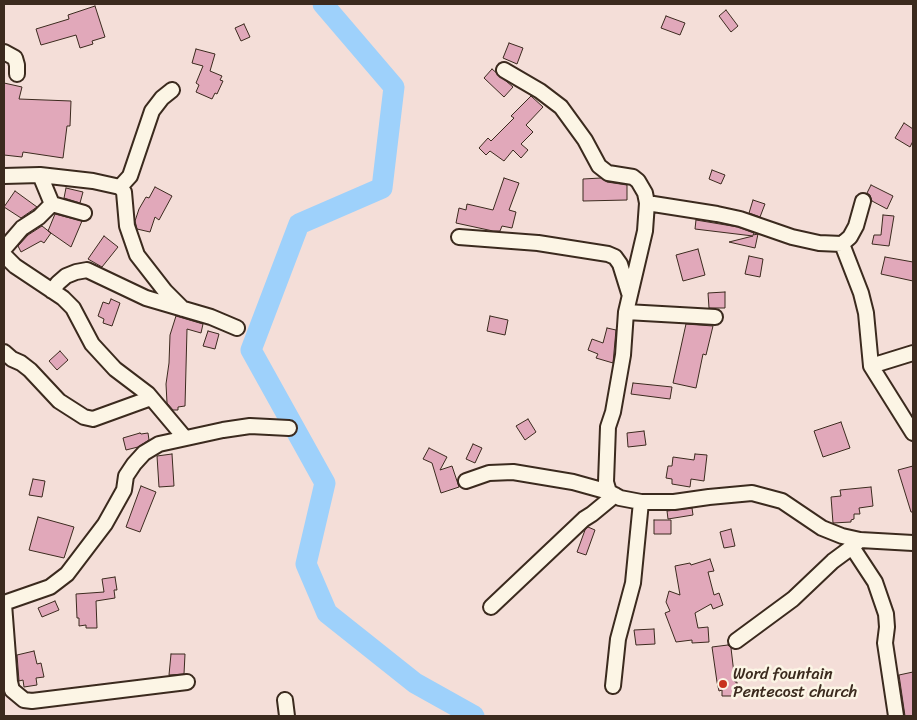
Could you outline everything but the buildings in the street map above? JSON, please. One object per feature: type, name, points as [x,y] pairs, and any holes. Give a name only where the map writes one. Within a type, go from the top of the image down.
[{"type":"street","points":[[4,52],[15,58],[17,74]]},
{"type":"street","points":[[504,70],[540,91],[561,107],[585,140],[598,166],[608,173],[633,177],[638,181],[645,193],[647,203],[641,252],[629,294],[623,355],[613,412],[608,427],[606,482],[612,494]]},
{"type":"street","points":[[120,187],[130,176],[152,111],[162,98],[172,90]]},
{"type":"street","points":[[40,175],[52,204]]},
{"type":"street","points":[[4,176],[40,175],[93,181],[120,187],[124,192],[127,226],[137,255],[183,309]]},
{"type":"street","points":[[647,203],[740,219],[792,237],[819,243],[842,244],[850,237],[856,226],[863,201]]},
{"type":"street","points":[[52,204],[84,213]]},
{"type":"street","points":[[4,249],[22,228],[39,217],[52,204]]},
{"type":"street","points":[[459,237],[538,243],[608,254],[615,257],[620,264],[629,294]]},
{"type":"street","points":[[842,244],[861,293],[866,313],[872,366],[913,433]]},
{"type":"street","points":[[4,256],[15,266],[63,298],[73,308],[92,344],[115,369],[152,398],[184,438]]},
{"type":"street","points":[[52,291],[66,276],[87,270],[146,298],[211,317],[237,328]]},
{"type":"street","points":[[626,312],[715,317]]},
{"type":"street","points":[[4,352],[30,370],[59,401],[84,417],[93,419],[152,398]]},
{"type":"street","points":[[872,366],[913,353]]},
{"type":"street","points":[[187,682],[32,701],[24,700],[12,690],[10,682],[4,604],[50,587],[67,574],[105,524],[124,490],[126,476],[144,453],[159,444],[250,426],[289,428]]},
{"type":"street","points":[[466,481],[489,473],[512,472],[573,482],[620,498],[641,502],[674,502],[752,493],[782,500],[822,528],[856,544],[913,543]]},
{"type":"street","points":[[491,607],[612,494]]},
{"type":"street","points":[[613,686],[618,639],[632,583],[641,502]]},
{"type":"street","points":[[736,641],[793,599],[833,561],[856,544]]},
{"type":"street","points":[[856,544],[875,582],[886,614],[885,643],[896,716]]},
{"type":"street","points":[[285,700],[287,716]]},
{"type":"waterway","points":[[323,4],[394,87],[382,188],[299,224],[251,350],[325,483],[306,564],[327,613],[415,683],[474,716]]},
{"type":"place","name":"Word fountain Pentecost church","points":[[723,684]]}]
